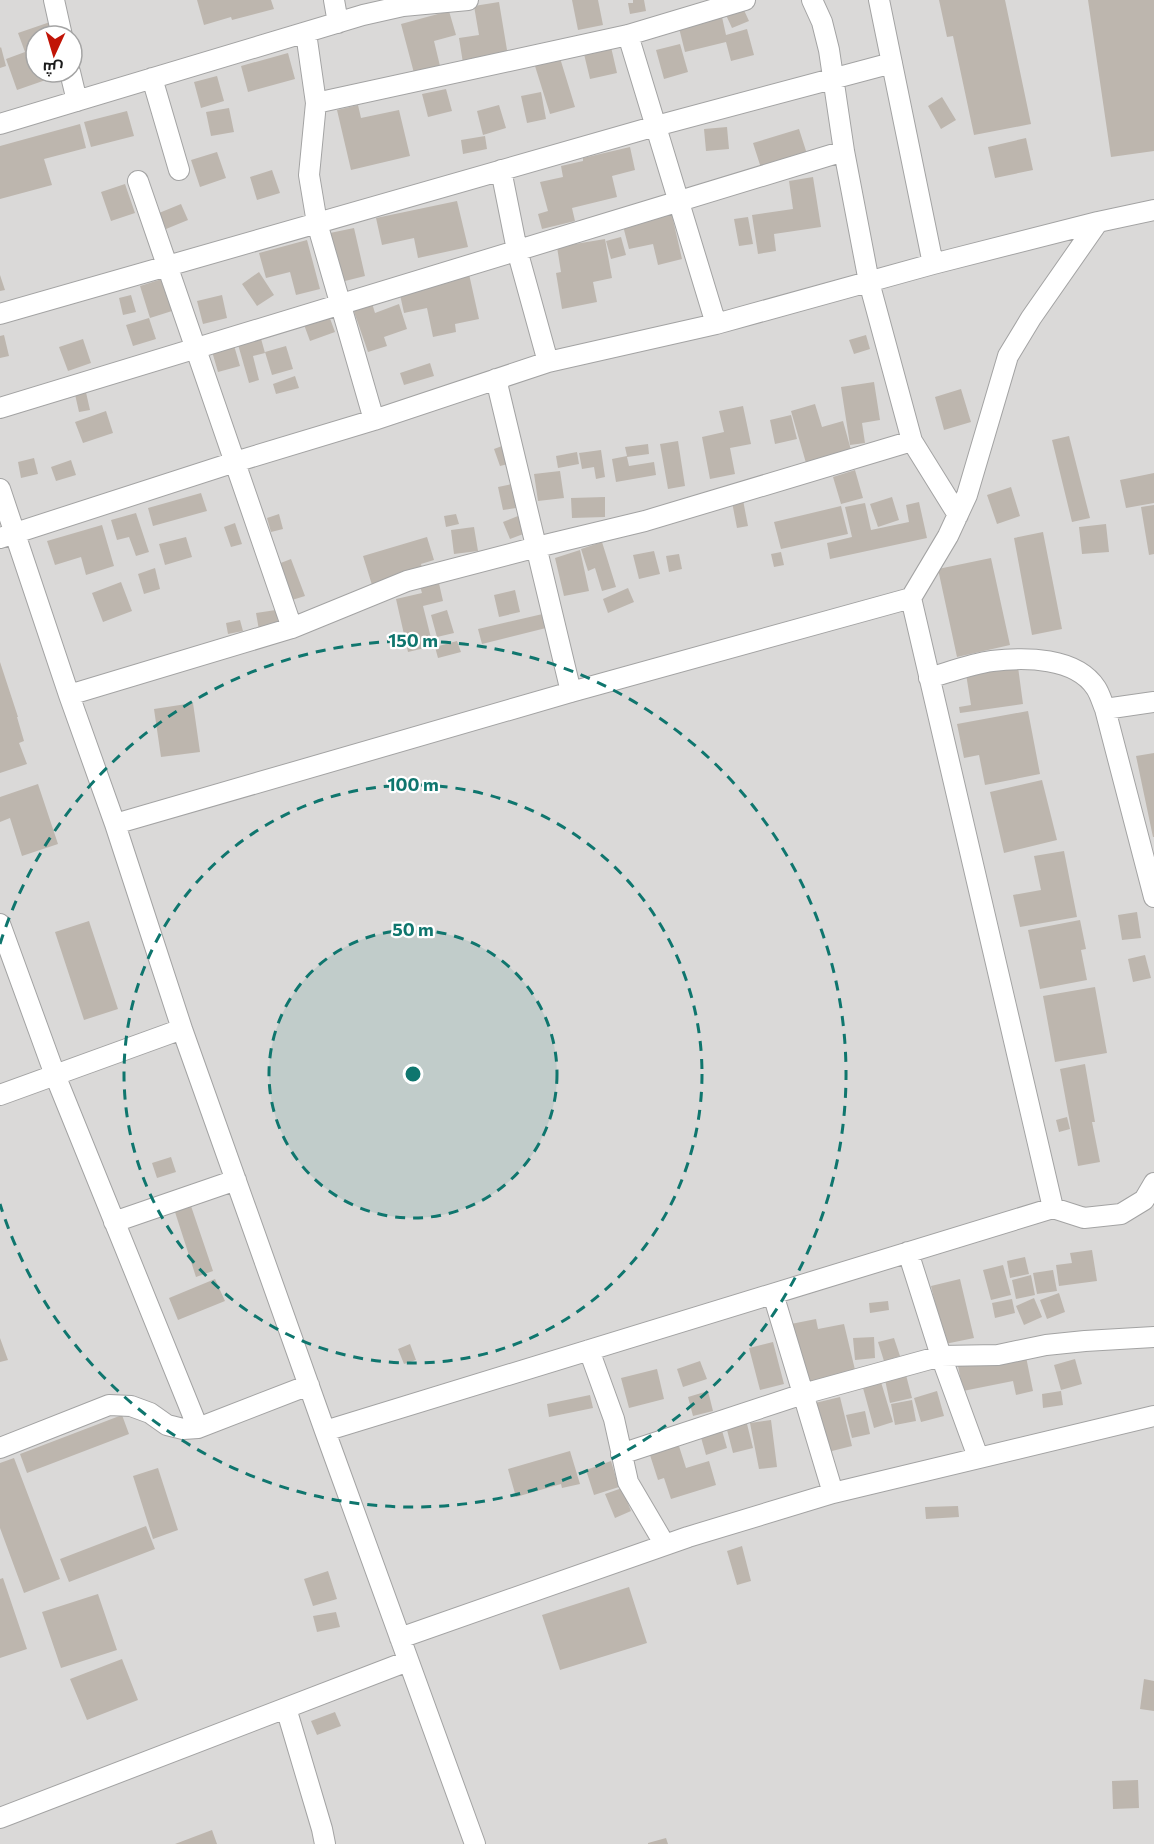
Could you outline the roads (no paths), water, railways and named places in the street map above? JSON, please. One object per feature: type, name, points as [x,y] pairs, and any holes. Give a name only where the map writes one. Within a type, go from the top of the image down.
[{"type":"street","points":[[54,0],[59,24]]},
{"type":"street","points":[[334,0],[338,23]]},
{"type":"street","points":[[0,124],[338,23],[403,6],[468,0]]},
{"type":"street","points":[[316,103],[628,35],[745,0]]},
{"type":"street","points":[[812,0],[822,22],[835,80],[844,151],[869,282],[912,441],[958,515]]},
{"type":"street","points":[[879,0],[933,264]]},
{"type":"street","points":[[306,33],[316,103],[309,175],[317,223],[374,420]]},
{"type":"street","points":[[628,35],[716,324]]},
{"type":"street","points":[[0,314],[656,126],[892,63]]},
{"type":"street","points":[[152,78],[179,170]]},
{"type":"street","points":[[73,84],[77,101]]},
{"type":"street","points":[[0,408],[844,151]]},
{"type":"street","points":[[501,170],[517,250],[548,362]]},
{"type":"street","points":[[138,181],[291,628]]},
{"type":"street","points":[[7,535],[374,420],[548,362],[716,324],[933,264],[1154,210]]},
{"type":"street","points":[[115,824],[571,692],[910,598],[936,557],[967,495],[1008,356],[1031,318],[1098,222]]},
{"type":"street","points":[[496,379],[571,692]]},
{"type":"street","points":[[69,695],[291,628],[407,581],[645,521],[912,441]]},
{"type":"street","points":[[0,489],[7,535],[69,695],[115,824],[182,1029],[475,1844]]},
{"type":"street","points":[[910,598],[1053,1208]]},
{"type":"street","points":[[929,678],[990,661],[1012,659],[1061,664],[1080,673],[1096,687],[1105,709],[1154,897]]},
{"type":"street","points":[[1105,709],[1154,702]]},
{"type":"street","points":[[0,924],[55,1075],[198,1428]]},
{"type":"street","points":[[0,1095],[182,1029]]},
{"type":"street","points":[[114,1222],[236,1180]]},
{"type":"street","points":[[325,1431],[1053,1208],[1084,1218],[1121,1214],[1144,1200],[1154,1183]]},
{"type":"street","points":[[908,1252],[940,1356],[978,1457]]},
{"type":"street","points":[[773,1294],[833,1492]]},
{"type":"street","points":[[621,1454],[803,1394],[940,1356],[998,1355],[1046,1345],[1154,1337]]},
{"type":"street","points":[[589,1350],[614,1419],[628,1482],[665,1545]]},
{"type":"street","points":[[0,1448],[109,1405],[131,1406],[150,1413],[167,1425],[183,1429],[198,1428],[309,1385]]},
{"type":"street","points":[[400,1638],[665,1545],[833,1492],[1154,1416]]},
{"type":"street","points":[[0,1818],[408,1660]]},
{"type":"street","points":[[286,1708],[325,1844]]}]
